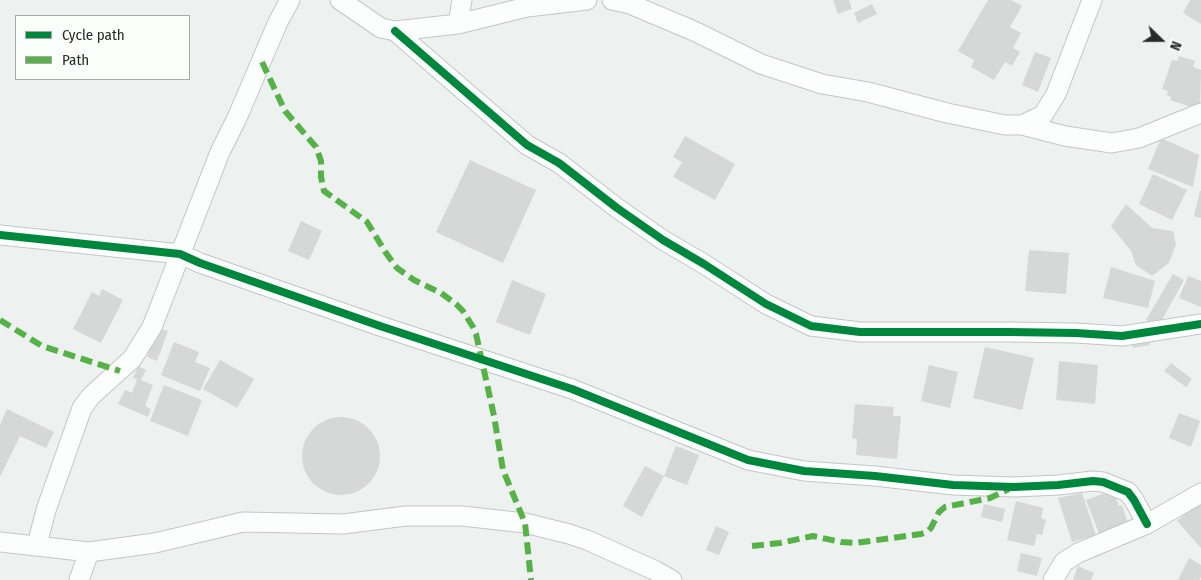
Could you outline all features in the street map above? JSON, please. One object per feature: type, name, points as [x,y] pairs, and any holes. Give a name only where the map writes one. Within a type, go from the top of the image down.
[{"type":"street","points":[[37,546],[46,510],[82,408],[91,396],[132,359],[152,326],[220,152],[237,118],[278,22],[290,0]]},
{"type":"street","points":[[340,0],[381,28],[395,31],[458,24],[527,7],[587,0]]},
{"type":"street","points":[[458,24],[462,0]]},
{"type":"street","points":[[612,0],[630,4],[694,31],[760,64],[814,82],[868,92],[1005,125],[1022,125],[1065,136],[1112,143],[1139,138],[1201,113]]},
{"type":"street","points":[[1022,125],[1043,115],[1056,94],[1092,0]]},
{"type":"street","points":[[395,31],[527,145],[559,163],[617,208],[663,240],[766,304],[811,326],[860,332],[1018,332],[1122,336],[1201,324]]},
{"type":"street","points":[[0,235],[180,254],[200,263],[380,326],[572,389],[748,460],[804,471],[875,476],[953,485],[1021,487],[1103,482],[1128,492],[1147,524]]},
{"type":"street","points":[[1052,580],[1064,562],[1078,553],[1147,524],[1201,493]]},
{"type":"street","points":[[0,542],[89,552],[155,543],[243,522],[343,524],[406,516],[462,516],[525,523],[569,534],[587,540],[672,580]]},
{"type":"street","points":[[80,580],[89,552]]},
{"type":"building","points":[[833,0],[849,0],[852,9],[838,14]]},
{"type":"building","points":[[988,0],[1011,0],[1022,6],[1010,27],[1021,33],[1013,48],[1020,52],[1012,66],[1005,62],[994,80],[971,67],[974,60],[958,51]]},
{"type":"building","points":[[1190,0],[1201,0],[1201,24],[1183,13]]},
{"type":"building","points":[[872,4],[877,14],[858,23],[854,13]]},
{"type":"building","points":[[1035,52],[1051,58],[1038,92],[1022,85]]},
{"type":"building","points":[[1179,56],[1195,61],[1193,67],[1201,70],[1200,110],[1170,100],[1171,97],[1167,95],[1168,91],[1162,89],[1172,60],[1177,61]]},
{"type":"building","points":[[685,136],[735,164],[715,200],[673,177],[682,162],[673,157]]},
{"type":"building","points":[[1161,138],[1199,155],[1193,187],[1148,169]]},
{"type":"building","points":[[470,160],[536,190],[503,263],[436,232]]},
{"type":"building","points":[[1153,174],[1187,190],[1172,220],[1139,204]]},
{"type":"building","points":[[1201,191],[1201,218],[1194,216]]},
{"type":"building","points":[[1126,204],[1152,228],[1173,231],[1176,244],[1169,263],[1152,276],[1136,265],[1131,251],[1111,226]]},
{"type":"building","points":[[301,221],[322,231],[309,260],[288,251]]},
{"type":"building","points":[[1029,250],[1069,253],[1066,294],[1025,291]]},
{"type":"building","points":[[1111,267],[1155,281],[1148,308],[1103,298]]},
{"type":"building","points":[[1173,274],[1184,280],[1158,327],[1146,320]]},
{"type":"building","points":[[1188,276],[1201,281],[1201,307],[1179,298]]},
{"type":"building","points":[[512,280],[546,294],[530,335],[496,322]]},
{"type":"building","points":[[102,289],[123,300],[101,343],[73,329],[92,292],[99,296]]},
{"type":"building","points":[[158,328],[168,331],[157,361],[147,357]]},
{"type":"building","points":[[1149,336],[1150,345],[1133,348],[1131,338]]},
{"type":"building","points":[[174,342],[199,352],[195,362],[210,368],[200,391],[161,375]]},
{"type":"building","points":[[985,347],[1034,358],[1022,410],[973,398]]},
{"type":"building","points":[[220,360],[254,379],[237,408],[203,389]]},
{"type":"building","points":[[1059,361],[1098,365],[1095,404],[1056,400]]},
{"type":"building","points":[[1171,363],[1192,379],[1186,387],[1164,371]]},
{"type":"building","points":[[929,365],[958,372],[950,408],[921,401]]},
{"type":"building","points":[[138,366],[146,370],[141,380],[153,385],[145,406],[151,409],[148,417],[118,404],[125,390],[132,393],[137,379],[133,378]]},
{"type":"building","points":[[164,385],[202,400],[188,436],[150,421]]},
{"type":"building","points":[[855,404],[894,407],[893,416],[901,416],[897,459],[856,455],[857,439],[852,438]]},
{"type":"building","points":[[7,409],[54,432],[46,448],[20,436],[0,477],[0,425]]},
{"type":"building","points":[[1179,413],[1200,421],[1191,447],[1169,438]]},
{"type":"building","points":[[341,417],[356,420],[373,434],[377,441],[380,456],[377,471],[363,488],[356,492],[341,495],[326,492],[309,478],[305,471],[302,456],[305,441],[319,424],[326,420]]},
{"type":"building","points":[[676,446],[699,455],[687,485],[664,476]]},
{"type":"building","points":[[645,466],[664,476],[642,517],[623,506]]},
{"type":"building","points":[[1113,490],[1119,506],[1122,505],[1129,526],[1100,536],[1086,500]]},
{"type":"building","points":[[1082,493],[1096,535],[1072,542],[1058,498]]},
{"type":"building","points":[[1201,499],[1201,548],[1177,521]]},
{"type":"building","points":[[1016,501],[1043,508],[1041,518],[1046,520],[1042,535],[1037,534],[1034,546],[1007,540]]},
{"type":"building","points":[[984,504],[1005,509],[1002,522],[981,517]]},
{"type":"building","points":[[716,526],[729,532],[719,555],[706,550]]},
{"type":"building","points":[[1021,553],[1042,558],[1037,576],[1017,571]]},
{"type":"building","points":[[1189,558],[1201,565],[1201,577],[1199,580],[1178,580]]},
{"type":"building","points":[[1078,566],[1094,573],[1091,580],[1073,580]]},
{"type":"marked path","points":[[262,62],[285,111],[316,147],[321,161],[321,177],[324,191],[367,222],[397,268],[414,280],[441,293],[456,304],[473,327],[494,416],[503,470],[525,523],[531,580]]},
{"type":"marked path","points":[[0,320],[42,346],[120,371]]},
{"type":"marked path","points":[[752,546],[780,543],[813,536],[855,543],[921,534],[931,528],[939,512],[945,507],[990,498],[1009,489]]},
{"type":"cycle path","points":[[395,31],[527,145],[559,163],[617,208],[663,240],[766,304],[811,326],[860,332],[1076,333],[1122,336],[1201,324]]},
{"type":"cycle path","points":[[0,235],[180,254],[200,263],[380,326],[572,389],[748,460],[804,471],[875,476],[953,485],[1014,487],[1093,481],[1103,482],[1128,492],[1147,524]]}]
